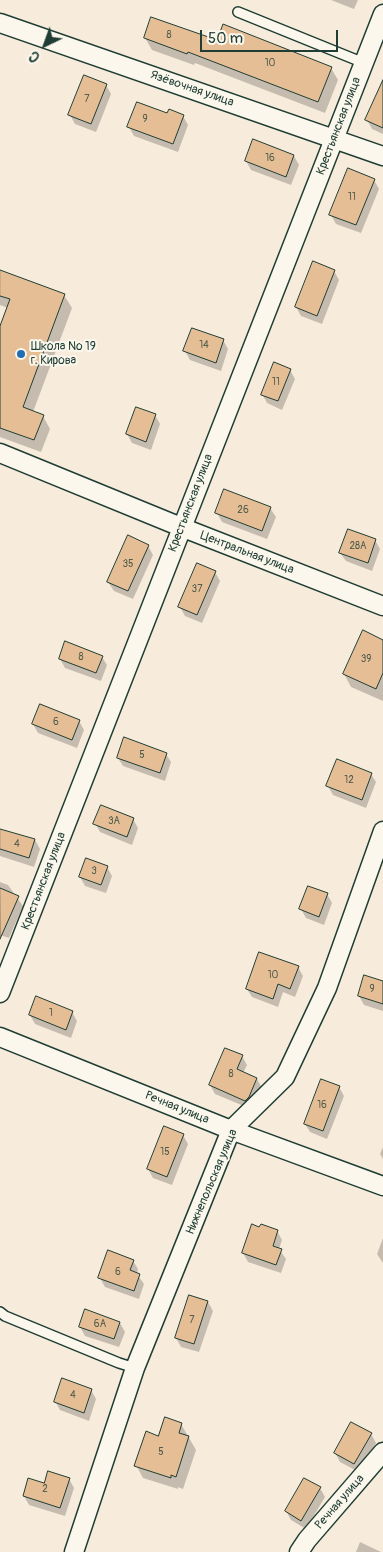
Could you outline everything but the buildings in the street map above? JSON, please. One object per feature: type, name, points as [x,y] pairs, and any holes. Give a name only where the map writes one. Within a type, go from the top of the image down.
[{"type":"street","name":"Крестьянская улица","points":[[0,993],[383,14]]},
{"type":"street","name":"Язёвочная улица","points":[[0,23],[383,156]]},
{"type":"street","name":"Центральная улица","points":[[0,453],[181,527],[383,606]]},
{"type":"street","name":"Нижнепольская улица","points":[[74,1552],[135,1368],[232,1130],[285,1077],[327,988],[383,831]]},
{"type":"street","name":"Речная улица","points":[[0,1037],[232,1130],[383,1186]]},
{"type":"street","name":"Речная улица","points":[[299,1552],[307,1540],[383,1452]]},
{"type":"lane","points":[[238,12],[364,63]]},
{"type":"lane","points":[[0,1312],[5,1316],[118,1364],[135,1368]]},
{"type":"place","name":"Школа № 19 г. Кирова","points":[[21,354]]}]
